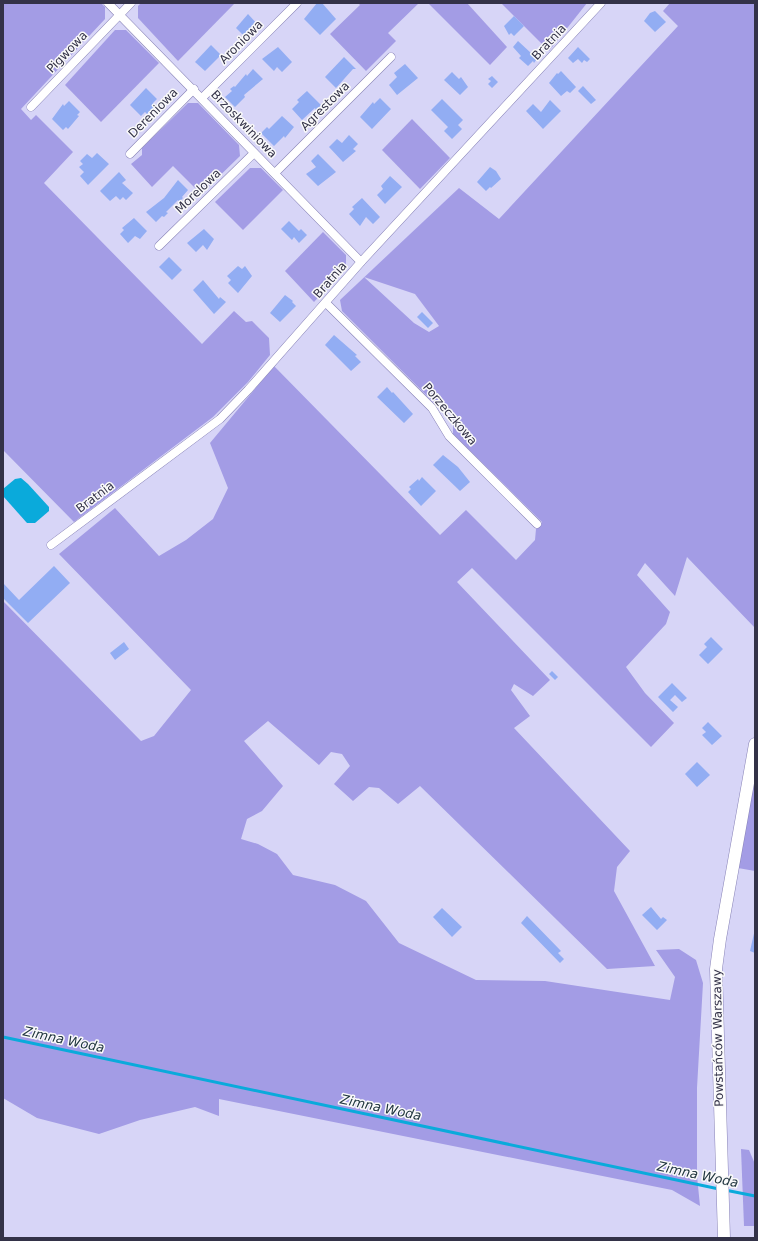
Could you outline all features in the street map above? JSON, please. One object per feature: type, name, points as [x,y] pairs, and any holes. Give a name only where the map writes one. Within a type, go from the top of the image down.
[{"type":"street","name":"Brzoskwiniowa","points":[[108,3],[361,262]]},
{"type":"street","name":"Pigwowa","points":[[31,107],[131,3]]},
{"type":"street","name":"Aroniowa","points":[[202,98],[297,3]]},
{"type":"street","name":"Bratnia","points":[[51,545],[220,419],[248,390],[361,262],[601,3]]},
{"type":"street","name":"Agrestowa","points":[[275,173],[391,57]]},
{"type":"street","name":"Dereniowa","points":[[130,154],[194,90]]},
{"type":"street","name":"Morelowa","points":[[159,246],[254,153]]},
{"type":"street","name":"Porzeczkowa","points":[[326,303],[432,408],[450,436],[538,524]]},
{"type":"street","name":"Powstańców Warszawy","points":[[724,1238],[716,969],[721,932],[755,744]]},
{"type":"shaded area","points":[[3,3],[101,3],[105,7],[105,19],[21,109],[31,120],[36,115],[73,152],[44,183],[202,344],[234,311],[246,322],[252,321],[269,338],[270,355],[248,382],[213,417],[74,522],[3,450]]},
{"type":"shaded area","points":[[141,3],[235,3],[178,61],[138,18],[138,6]]},
{"type":"shaded area","points":[[358,3],[419,3],[388,33],[396,41],[366,71],[330,34],[360,5]]},
{"type":"shaded area","points":[[428,3],[467,3],[507,47],[490,65]]},
{"type":"shaded area","points":[[501,3],[587,3],[549,51]]},
{"type":"shaded area","points":[[670,3],[755,3],[755,628],[687,557],[675,596],[645,563],[637,575],[670,612],[666,624],[626,667],[645,693],[674,723],[651,747],[472,568],[457,582],[550,680],[533,696],[514,684],[511,690],[530,716],[514,728],[630,851],[617,867],[614,891],[655,966],[607,969],[420,786],[398,804],[379,788],[369,787],[353,801],[334,784],[350,766],[342,754],[331,752],[319,765],[268,721],[244,741],[283,786],[262,811],[247,819],[241,839],[258,844],[277,854],[293,875],[335,885],[366,901],[399,943],[476,980],[545,981],[670,1000],[675,977],[656,950],[679,949],[696,960],[703,983],[697,1088],[697,1176],[700,1206],[672,1190],[219,1099],[219,1116],[195,1107],[140,1120],[99,1134],[37,1118],[3,1098],[3,601],[141,741],[154,736],[191,690],[59,554],[115,508],[159,556],[186,540],[213,519],[228,488],[210,443],[274,366],[440,535],[466,510],[516,560],[535,540],[536,529],[542,522],[453,434],[453,423],[447,406],[436,405],[342,311],[340,300],[364,277],[459,188],[499,219],[678,26],[663,11]],"holes":[[[364,277],[415,294],[439,326],[429,332],[414,323]]]},
{"type":"shaded area","points":[[115,30],[126,30],[159,63],[101,122],[65,85]]},
{"type":"shaded area","points":[[188,103],[198,103],[239,145],[240,156],[201,194],[173,166],[152,187],[131,164],[142,155],[142,148]]},
{"type":"shaded area","points":[[412,119],[450,158],[420,189],[382,150]]},
{"type":"shaded area","points":[[250,168],[261,168],[283,190],[243,230],[215,202]]},
{"type":"shaded area","points":[[323,232],[346,255],[346,267],[314,302],[285,271]]},
{"type":"shaded area","points":[[755,776],[755,871],[738,868]]},
{"type":"shaded area","points":[[741,1149],[749,1150],[755,1164],[755,1226],[744,1226]]},
{"type":"water","points":[[21,478],[49,507],[49,511],[35,523],[27,523],[3,496],[3,489],[15,479]]},
{"type":"building","points":[[317,3],[322,3],[336,19],[320,35],[304,19]]},
{"type":"building","points":[[655,11],[666,22],[655,32],[644,21],[650,13]]},
{"type":"building","points":[[248,14],[258,25],[245,37],[236,28]]},
{"type":"building","points":[[514,16],[524,26],[514,36],[511,33],[509,35],[504,26]]},
{"type":"building","points":[[518,41],[531,53],[533,51],[539,56],[534,63],[533,61],[528,66],[519,58],[521,56],[513,47]]},
{"type":"building","points":[[211,45],[221,55],[205,71],[195,62]]},
{"type":"building","points":[[278,47],[292,62],[282,72],[277,67],[274,71],[262,59]]},
{"type":"building","points":[[578,47],[590,59],[587,62],[584,60],[582,63],[578,59],[573,63],[568,58]]},
{"type":"building","points":[[344,57],[356,69],[353,69],[336,88],[325,77]]},
{"type":"building","points":[[405,64],[418,78],[397,95],[389,85],[397,77],[394,73]]},
{"type":"building","points":[[253,69],[263,79],[244,95],[245,97],[235,107],[225,97],[232,91],[230,89],[234,86],[235,87],[246,74],[247,76]]},
{"type":"building","points":[[561,71],[576,87],[570,93],[567,91],[561,96],[549,83],[557,73],[558,74]]},
{"type":"building","points":[[452,72],[459,79],[461,77],[468,87],[460,95],[444,80]]},
{"type":"building","points":[[492,76],[498,82],[492,88],[488,84],[491,81],[488,79]]},
{"type":"building","points":[[583,86],[596,100],[591,104],[578,91]]},
{"type":"building","points":[[146,88],[157,99],[153,103],[156,105],[147,114],[145,112],[141,116],[130,105]]},
{"type":"building","points":[[307,91],[321,105],[316,110],[315,108],[302,120],[292,109],[299,102],[297,100]]},
{"type":"building","points":[[380,98],[391,109],[372,129],[360,117],[373,102],[374,104]]},
{"type":"building","points":[[442,99],[463,120],[458,125],[462,129],[452,139],[444,131],[448,127],[431,110]]},
{"type":"building","points":[[550,100],[561,111],[543,129],[526,111],[533,104],[541,112]]},
{"type":"building","points":[[69,101],[80,112],[77,115],[79,116],[68,129],[66,127],[63,130],[52,119],[63,104],[64,106]]},
{"type":"building","points":[[282,116],[294,127],[285,138],[284,136],[274,146],[261,133],[267,127],[269,129]]},
{"type":"building","points":[[349,135],[358,144],[353,149],[356,151],[343,162],[329,147],[337,139],[342,143]]},
{"type":"building","points":[[97,153],[109,164],[88,185],[80,176],[84,172],[79,167],[83,164],[80,161],[87,154],[92,158]]},
{"type":"building","points":[[318,154],[336,172],[318,186],[306,174],[316,167],[311,161]]},
{"type":"building","points":[[490,167],[496,171],[501,179],[486,191],[477,182]]},
{"type":"building","points":[[119,172],[126,180],[122,183],[133,193],[126,200],[123,197],[120,200],[116,196],[110,201],[100,191]]},
{"type":"building","points":[[390,176],[402,187],[385,204],[377,195],[383,189],[381,186]]},
{"type":"building","points":[[178,180],[188,190],[179,202],[178,200],[166,212],[168,213],[164,217],[162,216],[156,222],[146,212],[164,198]]},
{"type":"building","points":[[362,198],[380,217],[373,224],[366,217],[360,226],[349,214],[354,209],[352,207]]},
{"type":"building","points":[[134,218],[147,231],[140,239],[135,236],[128,243],[120,234],[124,230],[122,228]]},
{"type":"building","points":[[289,221],[299,231],[301,229],[307,235],[299,243],[294,237],[292,240],[281,229]]},
{"type":"building","points":[[204,229],[214,239],[207,250],[203,245],[196,252],[187,243]]},
{"type":"building","points":[[169,257],[182,270],[172,280],[159,267]]},
{"type":"building","points":[[238,266],[242,269],[245,266],[252,276],[238,293],[228,283],[231,280],[227,276]]},
{"type":"building","points":[[203,280],[219,299],[220,297],[226,302],[214,314],[193,290]]},
{"type":"building","points":[[285,295],[293,301],[292,302],[296,306],[280,322],[270,313]]},
{"type":"building","points":[[422,312],[433,323],[428,328],[417,317]]},
{"type":"building","points":[[334,335],[357,355],[355,356],[361,362],[351,371],[325,345]]},
{"type":"building","points":[[387,387],[413,414],[404,423],[377,397]]},
{"type":"building","points":[[443,455],[458,467],[470,482],[460,491],[433,465]]},
{"type":"building","points":[[422,477],[436,491],[421,506],[408,492],[411,489],[409,487],[418,479],[419,481]]},
{"type":"building","points":[[54,566],[70,583],[28,623],[3,598],[3,583],[19,600]]},
{"type":"building","points":[[711,637],[723,649],[708,664],[699,655],[707,647],[704,644]]},
{"type":"building","points":[[124,642],[129,649],[115,660],[110,653]]},
{"type":"building","points":[[552,671],[558,677],[555,680],[549,674]]},
{"type":"building","points":[[672,683],[687,698],[682,702],[675,695],[670,700],[678,707],[673,712],[658,697]]},
{"type":"building","points":[[708,722],[722,736],[712,745],[702,735],[706,732],[702,728]]},
{"type":"building","points":[[697,762],[710,775],[697,787],[685,774]]},
{"type":"building","points":[[651,907],[661,919],[663,917],[667,920],[657,930],[642,915]]},
{"type":"building","points":[[442,908],[462,927],[452,937],[433,917]]},
{"type":"building","points":[[527,916],[561,951],[558,953],[564,959],[560,963],[521,923]]},
{"type":"building","points":[[755,929],[755,953],[750,951]]},
{"type":"waterway","name":"Zimna Woda","points":[[3,1037],[719,1189]]},
{"type":"waterway","name":"Zimna Woda","points":[[725,1190],[755,1196]]}]
